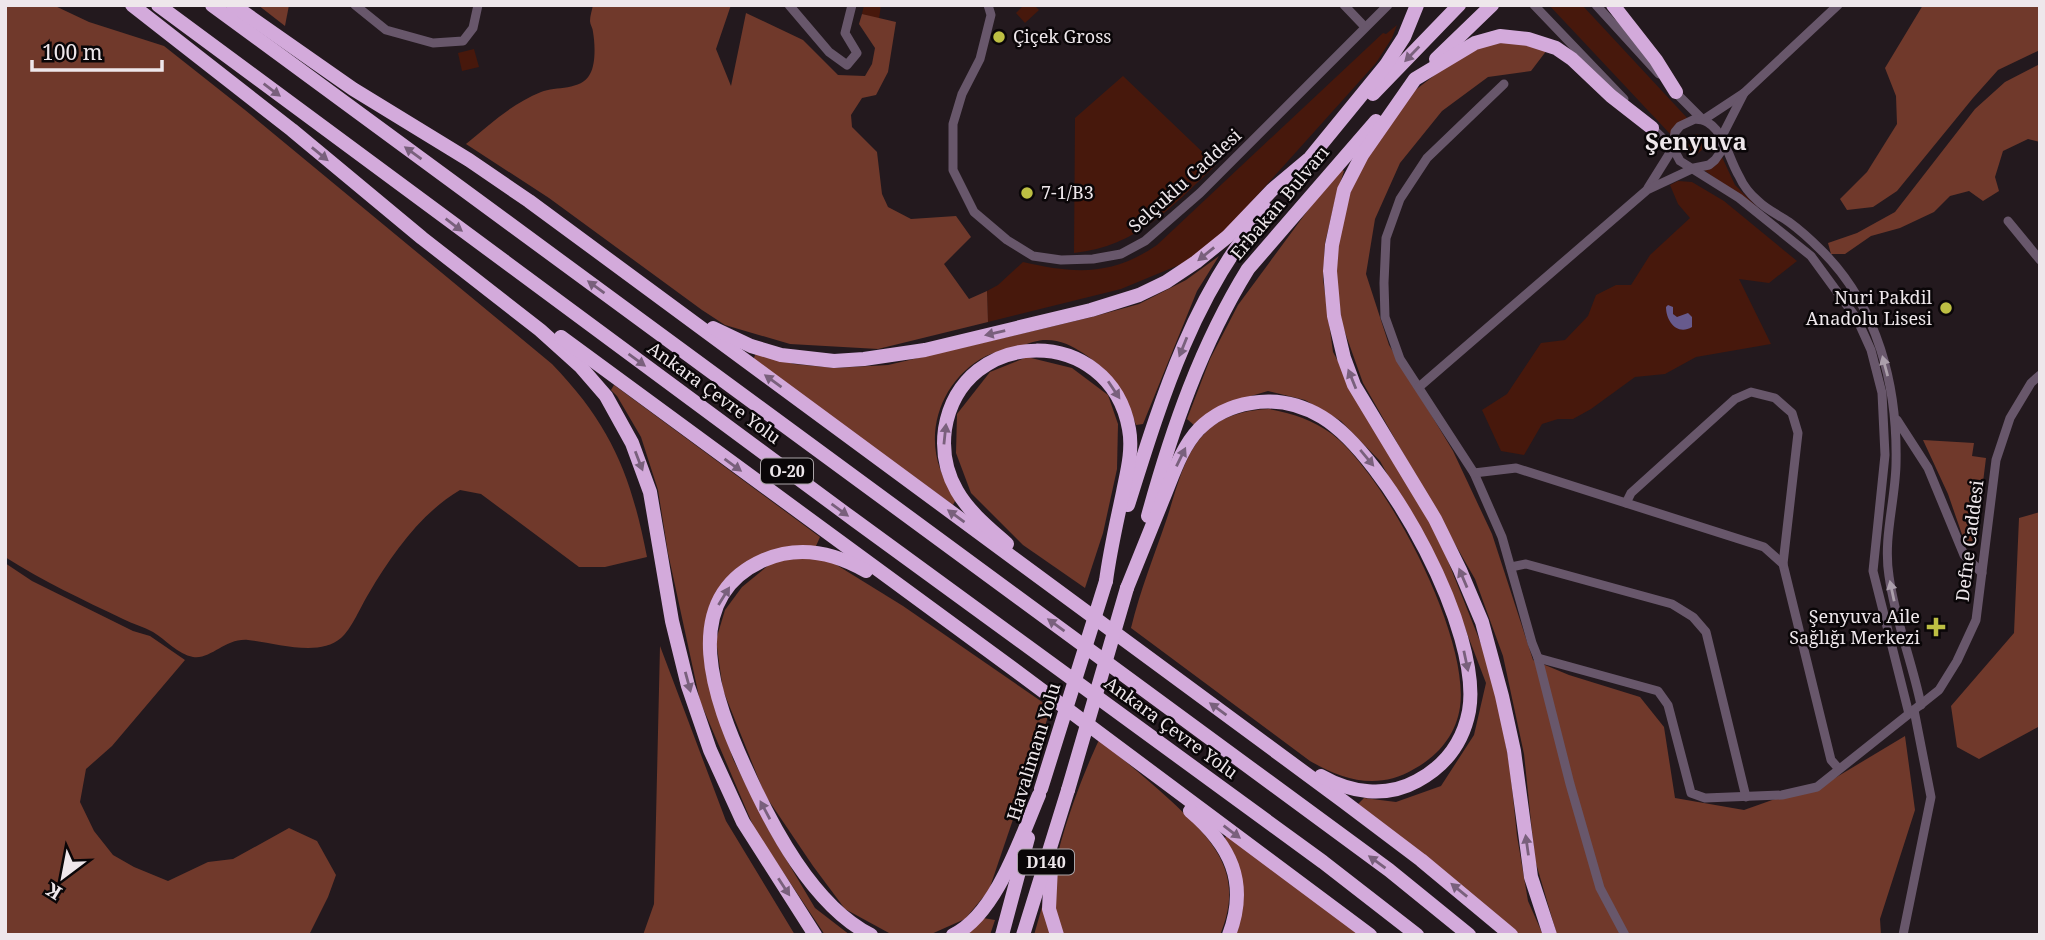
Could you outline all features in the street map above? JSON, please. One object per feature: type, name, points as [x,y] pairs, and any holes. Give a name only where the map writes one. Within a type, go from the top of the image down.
[{"type":"highway","points":[[132,5],[292,130],[561,348],[599,388],[624,426],[650,492],[678,649],[710,750],[743,822],[815,935]]},
{"type":"highway","name":"Ankara Çevre Yolu","points":[[158,5],[830,503],[1332,869],[1417,935]]},
{"type":"highway","name":"Ankara Çevre Yolu","points":[[212,5],[1378,862],[1469,935]]},
{"type":"highway","points":[[233,5],[354,89],[500,181],[1239,724],[1421,860],[1511,935]]},
{"type":"highway","points":[[628,276],[723,334],[781,355],[834,360],[906,353],[1098,308],[1139,295],[1196,262],[1227,237],[1272,190],[1310,158],[1386,65],[1404,37],[1417,5]]},
{"type":"highway","name":"Erbakan Bulvarı","points":[[1106,580],[1157,416],[1192,325],[1226,262],[1242,237],[1310,158],[1459,5]]},
{"type":"highway","name":"Erbakan Bulvarı","points":[[1127,588],[1157,485],[1189,390],[1206,346],[1234,291],[1248,269],[1415,79],[1492,5]]},
{"type":"highway","points":[[1613,5],[1656,60],[1676,92]]},
{"type":"highway","points":[[1550,935],[1531,877],[1514,751],[1503,696],[1482,622],[1435,519],[1354,385],[1343,358],[1334,316],[1330,271],[1332,245],[1344,190],[1362,155],[1415,79],[1475,43],[1500,36],[1528,39],[1556,48],[1652,128]]},
{"type":"highway","points":[[440,252],[565,340],[1013,668],[1370,935]]},
{"type":"highway","points":[[1106,580],[1130,452],[1131,438],[1123,405],[1104,376],[1080,359],[1036,349],[1005,356],[975,373],[954,401],[944,436],[945,463],[949,475],[963,501],[978,518],[1011,548],[1147,657]]},
{"type":"highway","points":[[1127,588],[1179,460],[1198,430],[1215,416],[1234,407],[1257,402],[1282,402],[1301,406],[1332,423],[1362,451],[1409,520],[1432,565],[1456,624],[1470,681],[1469,709],[1462,735],[1445,761],[1415,783],[1392,790],[1367,792],[1354,791],[1326,779],[1239,724]]},
{"type":"highway","points":[[871,935],[843,916],[811,881],[775,827],[732,739],[716,694],[711,665],[712,625],[719,603],[732,584],[759,562],[787,553],[818,552],[863,569],[1013,668]]},
{"type":"highway","name":"Havalimanı Yolu","points":[[1002,935],[1040,792],[1106,580]]},
{"type":"highway","name":"D140","points":[[1023,935],[1127,588]]},
{"type":"highway","points":[[1102,734],[1200,819],[1222,842],[1232,863],[1237,884],[1237,904],[1229,935]]},
{"type":"highway","points":[[953,935],[972,922],[989,901],[1040,792]]},
{"type":"highway","points":[[1057,935],[1051,917],[1049,892],[1061,813]]},
{"type":"street","points":[[355,5],[386,30],[433,43],[463,41],[473,28],[478,5]]},
{"type":"street","points":[[789,5],[830,52],[846,65],[857,53],[845,33],[852,5]]},
{"type":"street","name":"Selçuklu Caddesi","points":[[988,5],[991,15],[980,59],[962,94],[953,124],[953,170],[974,212],[1007,240],[1033,256],[1061,261],[1121,254],[1146,241],[1200,193],[1388,5]]},
{"type":"street","points":[[1344,5],[1366,27]]},
{"type":"street","points":[[1534,5],[1673,148],[1680,161],[1740,198],[1811,257],[1857,319],[1871,350],[1882,393],[1885,455],[1873,571],[1915,710]]},
{"type":"street","points":[[1596,5],[1703,120],[1714,126],[1740,178],[1759,202],[1791,223],[1823,251],[1863,305],[1880,346],[1891,387],[1897,432],[1895,488],[1887,542],[1889,575],[1931,797],[1903,935]]},
{"type":"street","points":[[1647,190],[1673,148],[1675,132],[1680,126],[1695,119],[1703,120],[1744,93],[1838,5]]},
{"type":"street","points":[[1504,84],[1427,158],[1401,199],[1386,238],[1385,317],[1400,359],[1474,473],[1502,537],[1538,658],[1600,888],[1625,935]]},
{"type":"street","points":[[1419,387],[1647,190],[1715,160],[1721,138],[1744,93]]},
{"type":"street","points":[[2008,221],[2040,260]]},
{"type":"street","name":"Defne Caddesi","points":[[1538,658],[1658,691],[1668,705],[1692,793],[1705,799],[1782,795],[1816,787],[1939,690],[1957,661],[1976,620],[1996,460],[2010,418],[2031,383],[2040,374]]},
{"type":"street","points":[[1626,503],[1631,493],[1735,400],[1751,392],[1775,398],[1792,413],[1798,433],[1783,564],[1831,760],[1839,769]]},
{"type":"street","points":[[1895,416],[1928,468],[1964,555],[1982,573]]},
{"type":"street","points":[[1474,473],[1516,468],[1764,547],[1783,564]]},
{"type":"street","points":[[1511,567],[1527,564],[1580,578],[1672,604],[1693,617],[1706,632],[1745,797]]},
{"type":"shaded area","points":[[5,5],[53,5],[89,22],[164,46],[552,364],[589,408],[616,453],[634,501],[647,557],[605,567],[579,567],[481,494],[460,490],[433,510],[408,536],[387,564],[341,638],[331,644],[308,648],[240,640],[206,655],[193,657],[182,653],[153,632],[63,590],[5,557]]},
{"type":"shaded area","points":[[258,5],[289,5],[285,26]]},
{"type":"shaded area","points":[[593,5],[731,5],[716,49],[731,86],[746,13],[803,40],[838,75],[865,76],[872,64],[875,48],[859,24],[862,14],[896,22],[888,72],[876,95],[862,98],[851,115],[852,127],[877,152],[882,194],[888,207],[911,219],[956,216],[971,237],[944,264],[969,299],[987,291],[988,322],[878,349],[790,344],[725,325],[549,198],[466,144],[521,102],[541,92],[574,86],[586,79],[592,70],[594,59],[594,37],[590,21]]},
{"type":"shaded area","points":[[864,5],[881,5],[879,19],[862,14]]},
{"type":"shaded area","points":[[1024,5],[1034,5],[1039,10],[1025,23],[1016,13]]},
{"type":"shaded area","points":[[1549,5],[1582,5],[1689,120],[1672,136]]},
{"type":"shaded area","points":[[1923,5],[2040,5],[2040,50],[1998,70],[1897,191],[1873,207],[1847,210],[1840,199],[1867,172],[1897,124],[1896,96],[1885,68]]},
{"type":"shaded area","points":[[1397,25],[1376,63],[1226,230],[1191,260],[1121,289],[988,322],[987,291],[998,285],[1023,262],[1060,269],[1093,270],[1124,262],[1157,245],[1383,33],[1386,34]]},
{"type":"shaded area","points":[[1521,42],[1547,50],[1531,71],[1488,77],[1442,111],[1400,163],[1375,219],[1366,274],[1389,345],[1453,451],[1492,534],[1533,660],[1569,675],[1640,697],[1664,727],[1675,798],[1744,810],[1835,778],[1905,736],[1915,810],[1880,919],[1881,935],[1557,935],[1535,860],[1524,754],[1503,656],[1475,579],[1363,383],[1342,324],[1336,277],[1341,209],[1357,174],[1405,98],[1449,64],[1484,44]]},
{"type":"shaded area","points":[[474,49],[479,67],[462,71],[458,53]]},
{"type":"shaded area","points":[[2040,64],[2040,142],[2028,139],[2003,151],[1995,177],[1999,191],[1983,201],[1969,191],[1950,196],[1934,212],[1900,228],[1871,236],[1845,254],[1831,254],[1828,243],[1857,233],[1895,212],[1975,109],[2005,82]]},
{"type":"shaded area","points":[[1123,76],[1216,165],[1168,209],[1135,233],[1097,249],[1074,253],[1075,118]]},
{"type":"shaded area","points":[[1696,134],[1705,136],[1707,142],[1693,157],[1687,154],[1685,148]]},
{"type":"shaded area","points":[[1722,157],[1735,185],[1766,216],[1704,170]]},
{"type":"shaded area","points":[[1339,168],[1344,171],[1325,243],[1323,279],[1333,352],[1438,536],[1493,674],[1510,768],[1517,836],[1528,901],[1543,935],[1514,935],[1357,805],[1364,798],[1396,802],[1441,786],[1474,735],[1486,683],[1447,581],[1380,461],[1341,421],[1305,400],[1268,391],[1227,403],[1195,426],[1187,419],[1210,359],[1238,305]]},
{"type":"shaded area","points":[[1678,181],[1692,182],[1724,201],[1797,261],[1769,283],[1739,279],[1771,344],[1696,357],[1665,374],[1635,377],[1573,419],[1558,419],[1542,424],[1524,455],[1501,451],[1482,410],[1507,394],[1541,343],[1565,340],[1588,316],[1596,295],[1616,285],[1631,285],[1650,255],[1690,218],[1678,204],[1670,185]]},
{"type":"shaded area","points":[[1219,256],[1197,291],[1143,424],[1136,425],[1117,383],[1103,368],[1064,343],[1054,340],[1035,341],[989,355],[968,368],[954,383],[943,401],[937,420],[937,460],[957,497],[953,505],[753,360],[756,353],[794,364],[835,368],[888,365],[1139,304],[1186,280]]},
{"type":"shaded area","points":[[1668,305],[1673,307],[1673,314],[1677,317],[1688,313],[1692,317],[1692,327],[1682,330],[1673,326],[1667,312]]},
{"type":"shaded area","points":[[1027,357],[1072,368],[1108,395],[1118,424],[1117,469],[1103,533],[1085,588],[1023,545],[971,493],[956,453],[957,414],[990,372]]},
{"type":"shaded area","points":[[614,385],[820,537],[816,546],[727,581],[707,616],[706,674],[733,759],[768,829],[815,908],[850,935],[825,935],[755,830],[700,701],[668,553],[658,490],[641,437],[611,390]]},
{"type":"shaded area","points":[[1269,409],[1310,421],[1332,434],[1354,455],[1377,485],[1399,521],[1438,601],[1452,641],[1460,677],[1458,717],[1455,727],[1438,751],[1423,764],[1401,776],[1375,781],[1349,778],[1310,761],[1131,628],[1177,486],[1197,442],[1211,427],[1226,418]]},
{"type":"shaded area","points":[[1923,440],[1974,443],[1972,456],[1986,458],[1975,547],[1966,546],[1948,494]]},
{"type":"shaded area","points":[[2040,512],[2040,726],[1979,759],[1957,747],[1951,706],[2014,633],[2019,518]]},
{"type":"shaded area","points":[[797,556],[827,559],[903,606],[1051,708],[989,890],[965,919],[929,935],[889,933],[845,909],[765,795],[723,690],[716,640],[725,610],[742,587],[770,564]]},
{"type":"shaded area","points":[[5,563],[32,581],[133,631],[150,636],[185,660],[112,746],[86,769],[80,802],[94,831],[113,855],[168,881],[208,862],[233,859],[289,828],[317,841],[336,875],[309,935],[5,935]]},
{"type":"shaded area","points":[[660,646],[726,821],[795,935],[643,935],[654,904]]},
{"type":"shaded area","points":[[1099,740],[1170,800],[1212,844],[1227,876],[1229,893],[1227,913],[1220,935],[1059,935],[1053,894],[1057,858],[1072,806]]},
{"type":"shaded area","points":[[1229,833],[1363,935],[1236,935],[1240,921],[1224,839]]},
{"type":"shaded area","points":[[1044,900],[1053,935],[1034,935]]},
{"type":"shaded area","points":[[983,918],[995,920],[990,935],[967,935]]},
{"type":"place","name":"Çiçek Gross","points":[[999,37]]},
{"type":"place","name":"7-1/B3","points":[[1027,193]]},
{"type":"place","name":"Nuri Pakdil Anadolu Lisesi","points":[[1946,308]]},
{"type":"place","name":"Şenyuva Aile Sağlığı Merkezi","points":[[1936,627]]},
{"type":"district","name":"Şenyuva","points":[[1696,142]]}]
